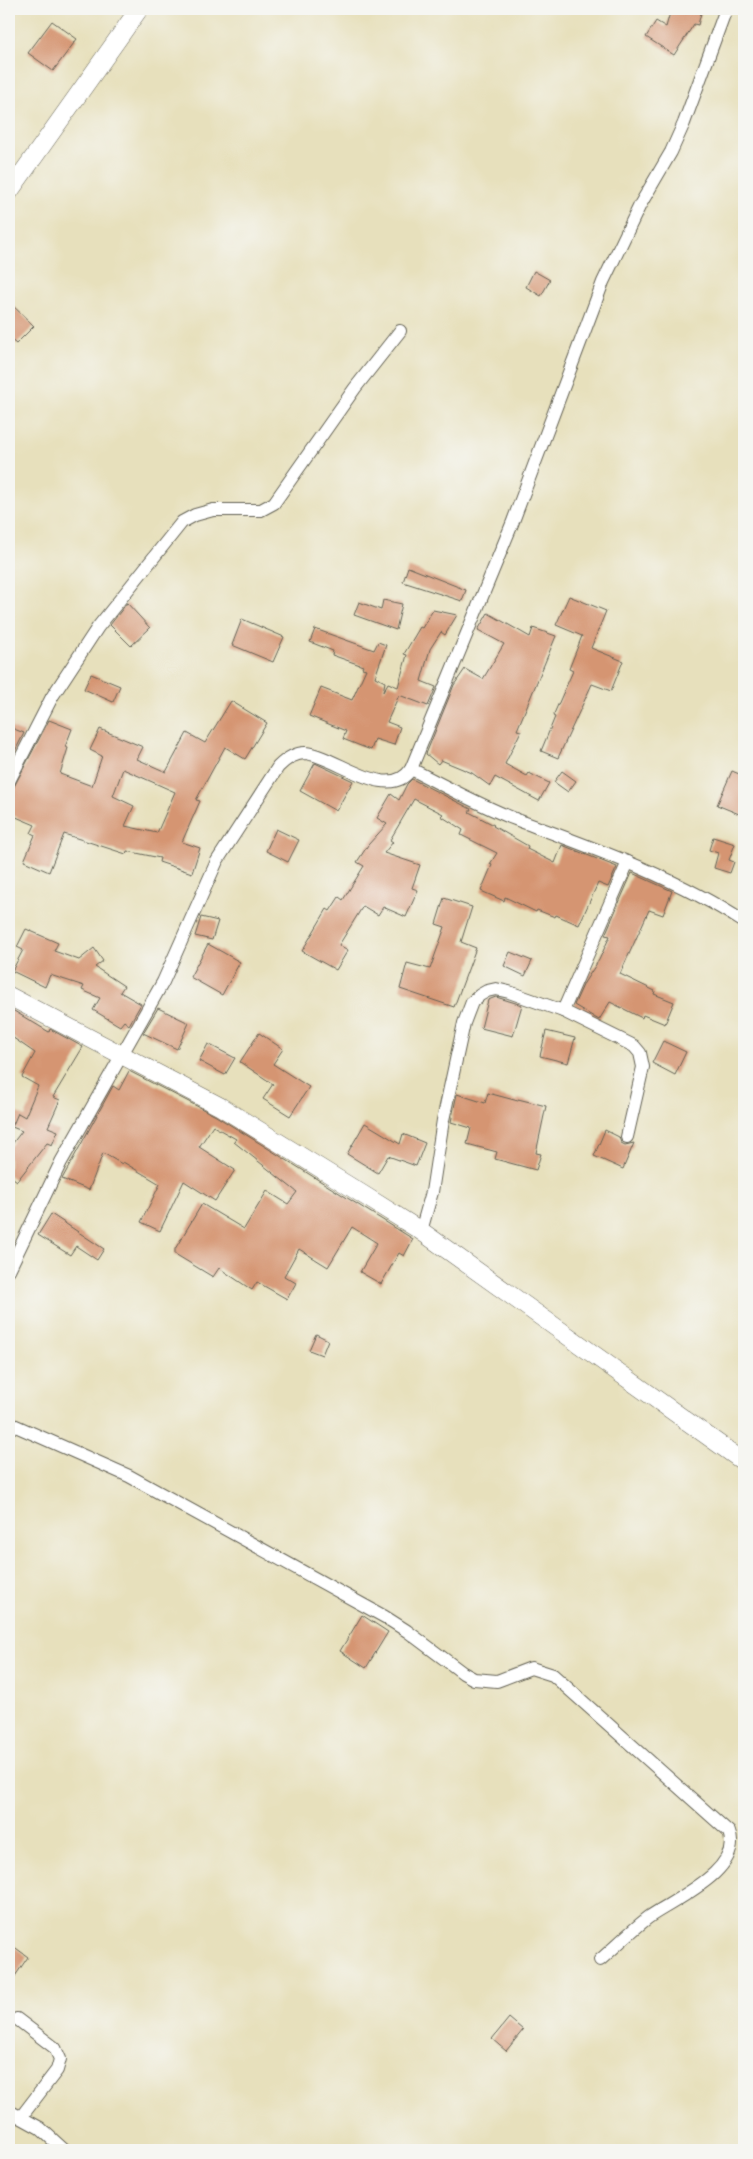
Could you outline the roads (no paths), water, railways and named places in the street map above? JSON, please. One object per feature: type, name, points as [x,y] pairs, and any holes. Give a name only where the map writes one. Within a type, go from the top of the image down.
[{"type":"street","points":[[9,192],[139,9]]},
{"type":"street","points":[[9,1270],[61,1162],[162,982],[217,861],[278,767],[296,754],[304,753],[318,756],[369,777],[391,782],[403,778],[411,769],[512,524],[603,282],[640,205],[671,152],[684,123],[726,9]]},
{"type":"street","points":[[9,781],[52,697],[98,627],[166,540],[182,522],[195,514],[213,510],[261,510],[274,503],[355,388],[400,331]]},
{"type":"street","points":[[411,769],[495,811],[628,862],[676,884],[744,922]]},
{"type":"street","points":[[564,1011],[628,862]]},
{"type":"street","points":[[421,1231],[432,1192],[443,1120],[464,1023],[472,1002],[487,990],[496,989],[509,992],[564,1011],[634,1046],[640,1052],[643,1067],[627,1137]]},
{"type":"street","points":[[9,996],[222,1107],[421,1231],[744,1462]]},
{"type":"street","points":[[9,1423],[129,1476],[377,1612],[407,1631],[469,1677],[497,1681],[531,1668],[553,1675],[729,1832],[732,1844],[729,1854],[706,1882],[647,1919],[600,1960]]},
{"type":"street","points":[[17,2019],[55,2048],[60,2059],[57,2070],[21,2118]]},
{"type":"street","points":[[9,2111],[40,2128],[64,2150]]}]
